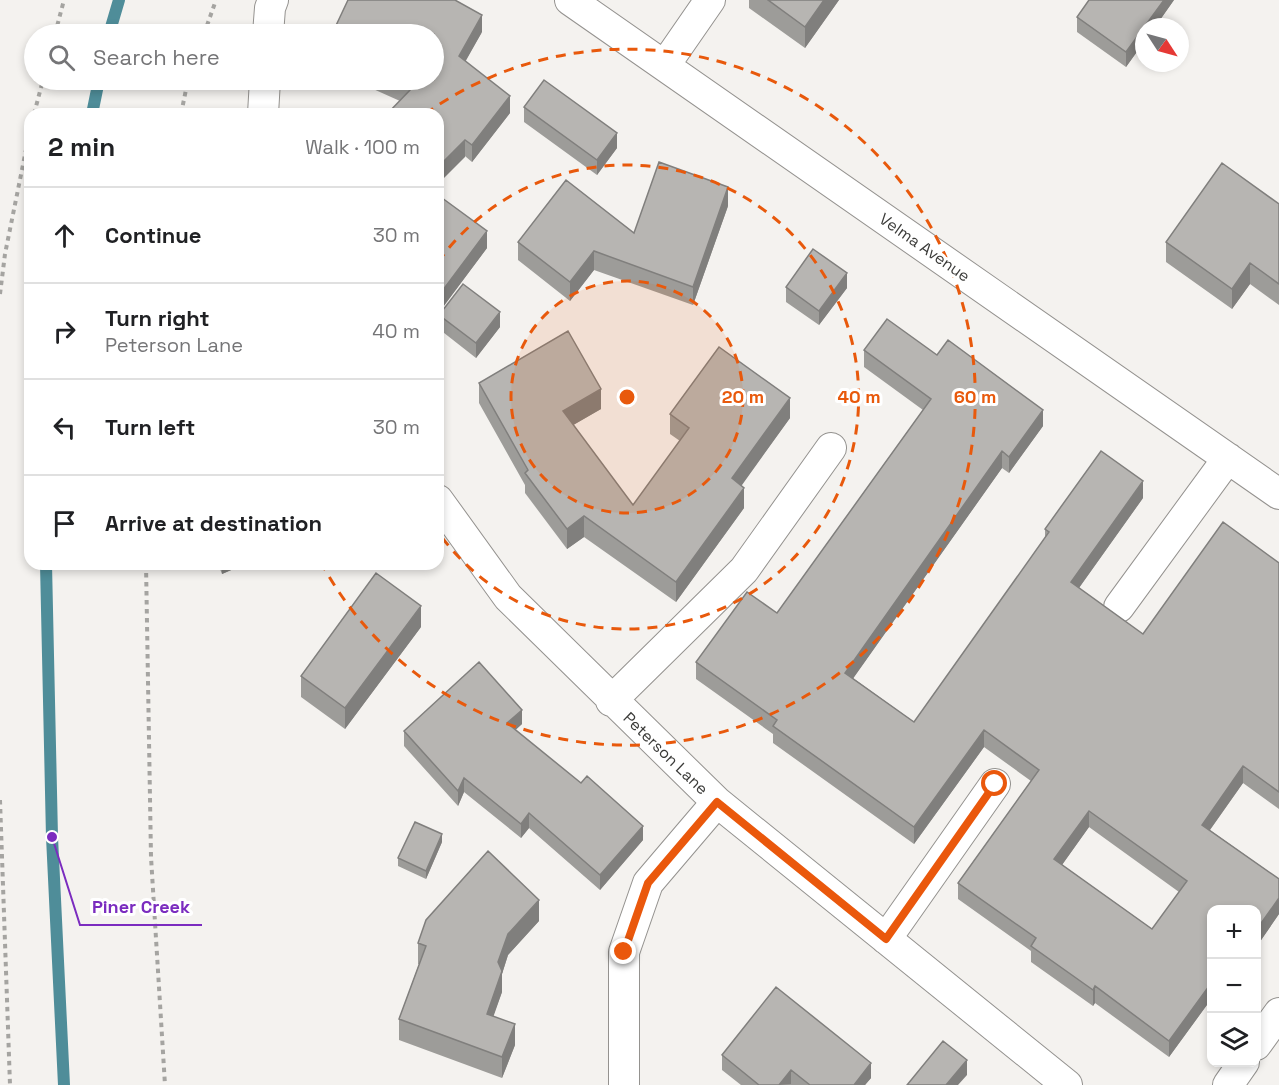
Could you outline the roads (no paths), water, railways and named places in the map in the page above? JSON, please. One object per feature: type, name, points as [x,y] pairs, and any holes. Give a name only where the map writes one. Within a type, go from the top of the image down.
[{"type":"street","points":[[269,24],[273,0]]},
{"type":"street","name":"Velma Avenue","points":[[570,0],[1279,494]]},
{"type":"street","points":[[665,65],[710,0]]},
{"type":"street","points":[[263,108],[264,90]]},
{"type":"street","points":[[611,701],[744,570],[831,448]]},
{"type":"street","points":[[1119,607],[1228,458]]},
{"type":"street","name":"Peterson Lane","points":[[444,508],[508,597],[611,701],[717,802],[1067,1085]]},
{"type":"street","points":[[886,939],[995,784]]},
{"type":"street","points":[[624,1085],[624,952],[648,883],[717,802]]},
{"type":"street","points":[[1261,1039],[1279,1013]]},
{"type":"street","points":[[1228,1085],[1241,1067]]},
{"type":"waterway","points":[[112,24],[119,0]]},
{"type":"waterway","points":[[93,108],[97,90]]},
{"type":"waterway","points":[[46,570],[52,837],[64,1085]]},
{"type":"place","name":"Piner Creek","points":[[52,837]]}]
